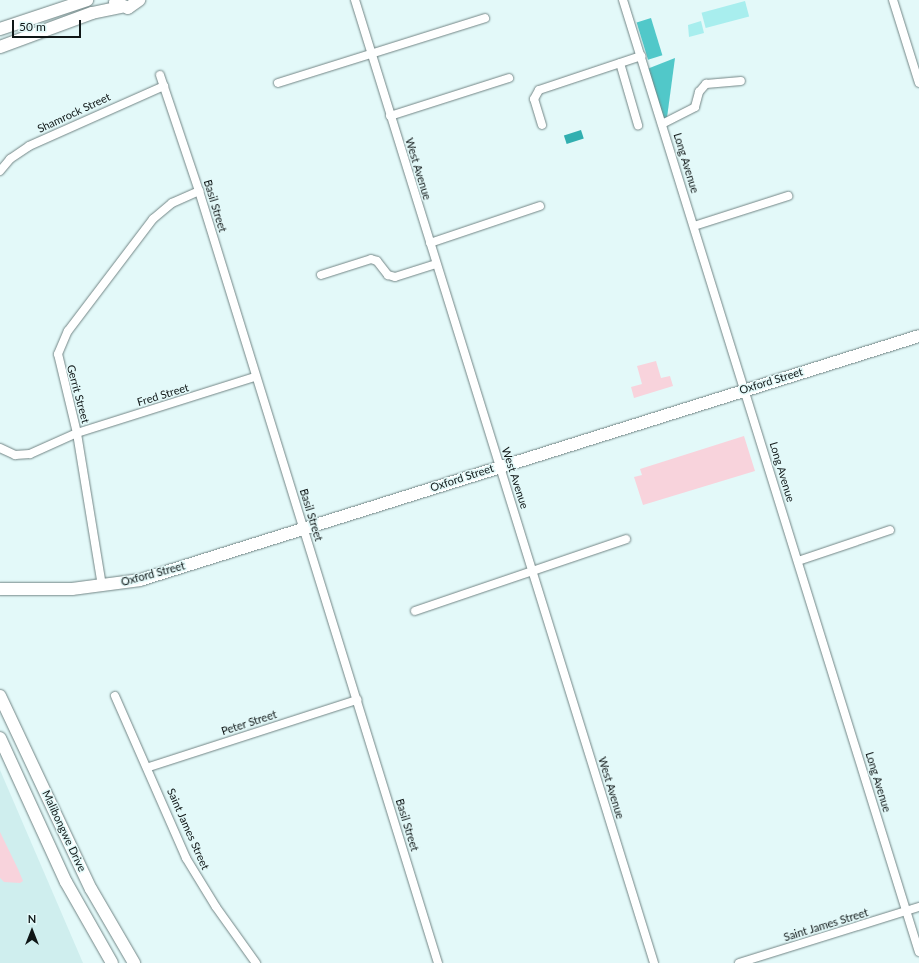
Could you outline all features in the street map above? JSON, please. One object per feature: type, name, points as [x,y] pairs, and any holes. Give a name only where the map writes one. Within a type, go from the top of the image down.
[{"type":"street","points":[[0,29],[87,0]]},
{"type":"street","points":[[0,47],[117,3],[131,7],[141,0]]},
{"type":"street","name":"West Avenue","points":[[355,0],[654,963]]},
{"type":"street","name":"Long Avenue","points":[[623,0],[919,952]]},
{"type":"street","points":[[893,0],[919,83]]},
{"type":"street","points":[[278,83],[485,18]]},
{"type":"street","points":[[542,125],[534,99],[538,90],[641,56]]},
{"type":"street","points":[[620,64],[638,125]]},
{"type":"street","name":"Basil Street","points":[[160,75],[199,191],[255,377],[438,963]]},
{"type":"street","points":[[390,116],[510,78]]},
{"type":"street","points":[[662,124],[695,107],[699,92],[706,84],[741,81]]},
{"type":"street","name":"Shamrock Street","points":[[0,171],[10,159],[29,146],[164,86]]},
{"type":"street","name":"Gerrit Street","points":[[102,586],[77,433],[58,362],[60,345],[153,219],[172,203],[199,191]]},
{"type":"street","points":[[694,226],[788,196]]},
{"type":"street","points":[[430,243],[540,206]]},
{"type":"street","points":[[321,276],[371,259],[377,261],[388,274],[395,277],[436,264]]},
{"type":"street","name":"Oxford Street","points":[[2,588],[102,586],[140,580],[499,466],[919,336]]},
{"type":"street","name":"Fred Street","points":[[77,433],[255,377]]},
{"type":"street","points":[[0,448],[7,454],[22,456],[77,433]]},
{"type":"street","points":[[798,561],[890,530]]},
{"type":"street","points":[[415,611],[626,539]]},
{"type":"street","name":"Malibongwe Drive","points":[[0,696],[91,889],[134,963]]},
{"type":"street","name":"Saint James Street","points":[[115,696],[149,767],[186,858],[216,907],[256,963]]},
{"type":"street","name":"Peter Street","points":[[149,767],[357,700]]},
{"type":"street","name":"Malibongwe Drive","points":[[0,738],[66,882],[112,963]]},
{"type":"street","name":"Saint James Street","points":[[739,963],[919,908]]},
{"type":"shaded area","points":[[745,1],[749,16],[706,28],[702,13]]},
{"type":"shaded area","points":[[651,18],[662,55],[648,60],[637,22]]},
{"type":"shaded area","points":[[701,21],[704,33],[689,37],[688,25]]},
{"type":"shaded area","points":[[675,58],[666,125],[647,69]]},
{"type":"shaded area","points":[[581,130],[584,139],[567,144],[564,136]]},
{"type":"shaded area","points":[[0,770],[83,963],[0,963]]},
{"type":"building","points":[[656,361],[661,378],[670,376],[673,386],[634,398],[631,387],[642,384],[637,366]]},
{"type":"building","points":[[744,436],[755,471],[643,505],[634,477],[642,475],[640,469]]},
{"type":"building","points":[[0,832],[23,881],[20,883],[4,882],[0,878]]}]
